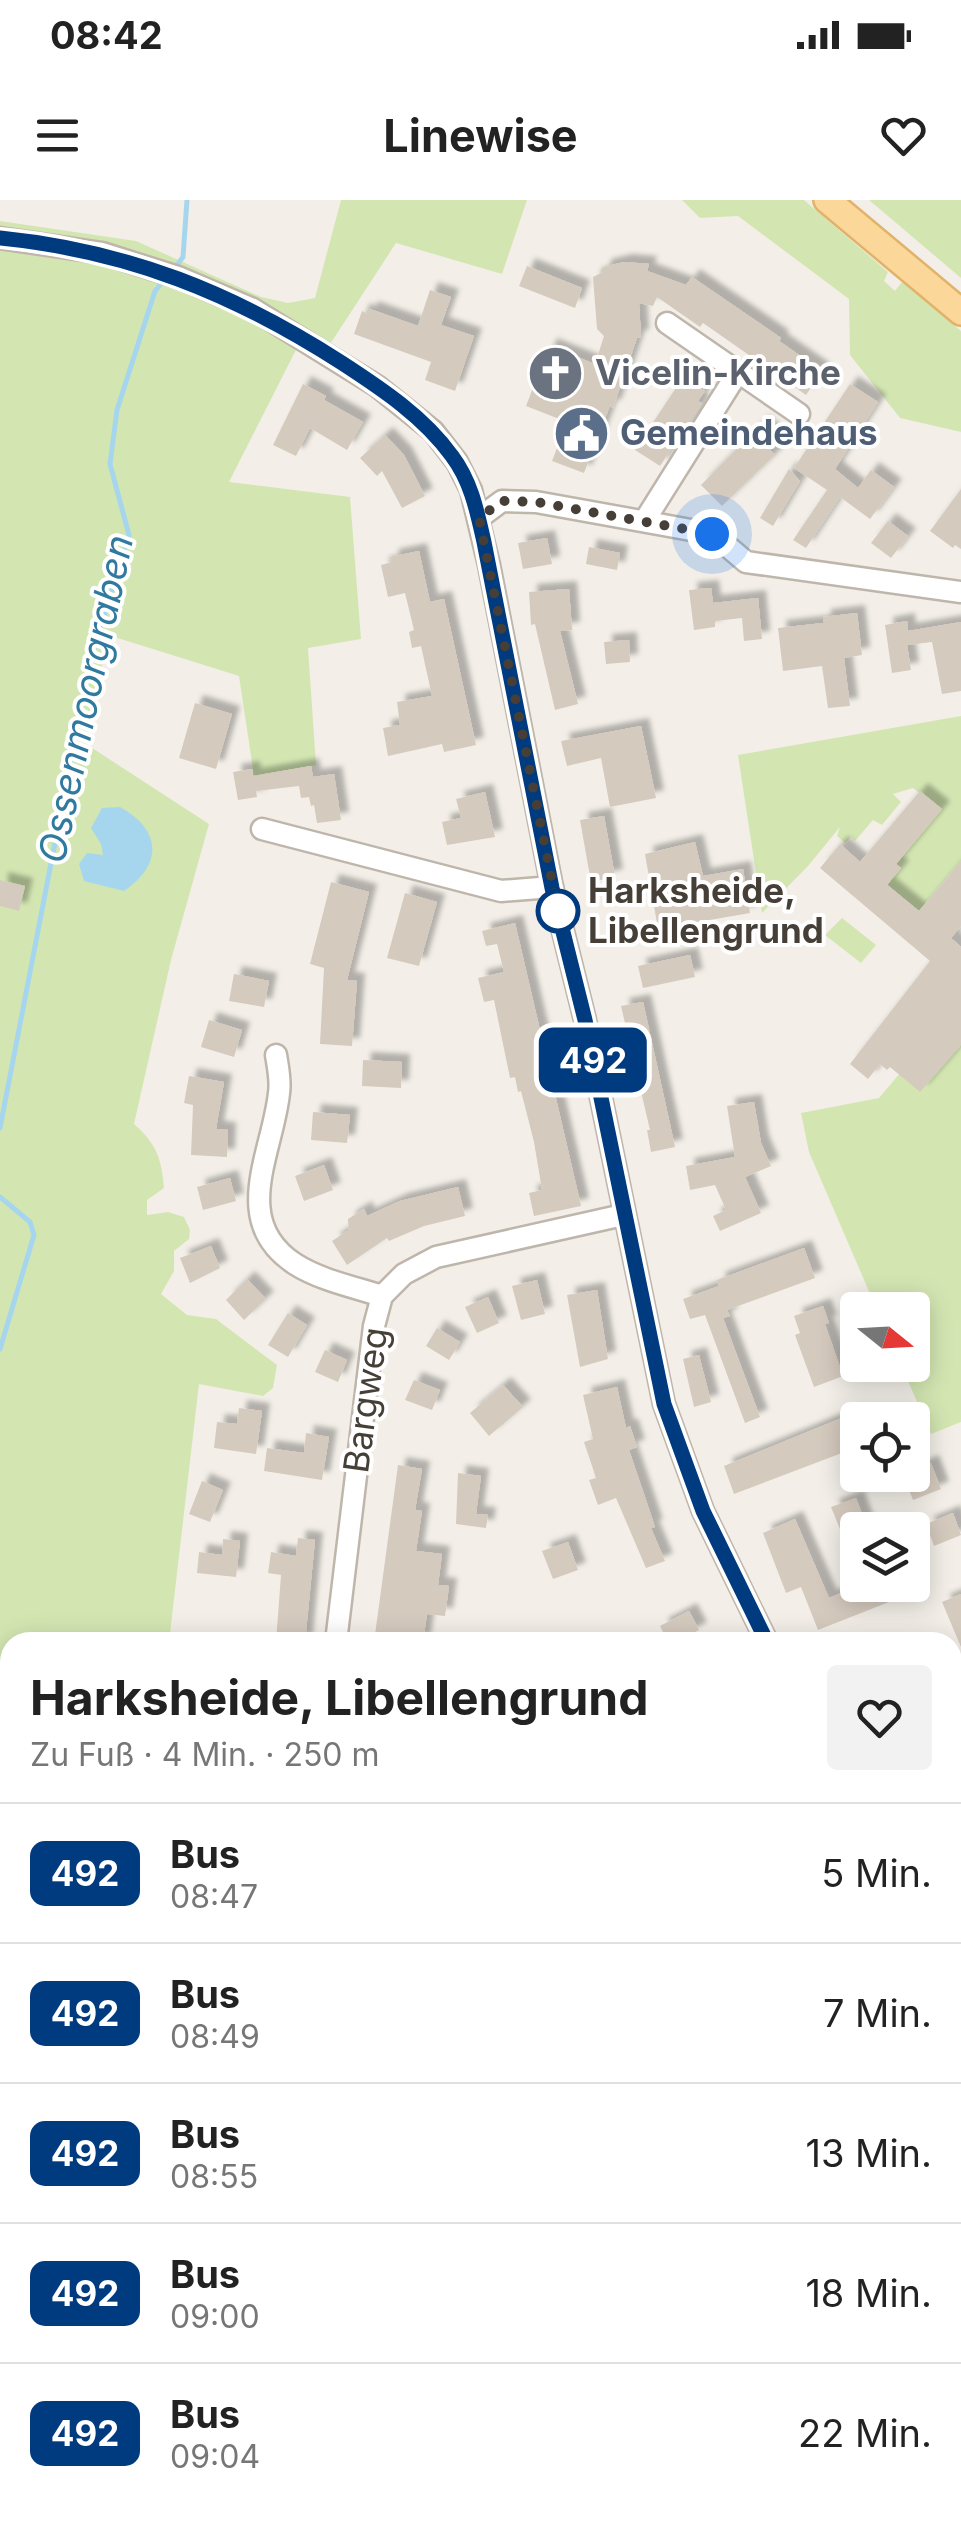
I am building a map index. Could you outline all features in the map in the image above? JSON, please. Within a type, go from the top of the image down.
[{"type":"main road","points":[[827,200],[961,312]]},
{"type":"street","points":[[0,238],[102,253],[178,276],[253,309],[377,386],[433,431],[461,470],[479,518],[552,888],[585,1020],[664,1404],[703,1511],[762,1632]]},
{"type":"street","points":[[667,323],[799,414]]},
{"type":"street","points":[[645,520],[738,372]]},
{"type":"street","points":[[479,518],[502,501],[536,502],[712,534],[746,562],[961,592]]},
{"type":"street","points":[[262,829],[501,891],[552,888]]},
{"type":"street","points":[[276,1055],[280,1091],[257,1195],[260,1218],[276,1247],[295,1264],[382,1296]]},
{"type":"street","name":"Bargweg","points":[[337,1632],[372,1344],[382,1296],[404,1274],[436,1257],[623,1214]]},
{"type":"green space","points":[[341,200],[527,200],[502,274],[396,243],[323,355],[300,342],[229,482],[350,497],[361,639],[308,648],[316,765],[254,776],[239,676],[108,635],[86,744],[209,824],[171,960],[134,1124],[153,1145],[163,1178],[164,1188],[147,1200],[147,1215],[168,1212],[184,1217],[190,1230],[189,1239],[174,1251],[174,1271],[161,1294],[187,1315],[216,1319],[277,1365],[273,1388],[263,1396],[199,1384],[170,1632],[0,1632],[0,221],[136,241],[261,297],[288,303],[315,298]]},
{"type":"green space","points":[[682,200],[804,200],[888,272],[884,281],[895,291],[902,282],[961,331],[961,432],[900,418],[850,355],[849,299],[738,216],[700,218]]},
{"type":"green space","points":[[869,200],[961,200],[961,278]]},
{"type":"green space","points":[[961,716],[961,872],[955,868],[919,911],[887,884],[901,868],[896,864],[941,810],[913,788],[893,794],[901,802],[882,825],[873,820],[855,841],[851,837],[845,843],[837,836],[840,827],[762,913],[738,755]]},
{"type":"green space","points":[[842,918],[876,945],[861,963],[825,935]]},
{"type":"green space","points":[[940,1026],[961,1043],[961,1422],[931,1434],[930,1402],[917,1402],[908,1382],[930,1382],[930,1292],[869,1292],[809,1152],[801,1113],[879,1098]]},
{"type":"water","points":[[120,807],[144,826],[152,848],[146,870],[124,891],[84,881],[79,864],[87,853],[103,855],[91,828],[102,808]]},
{"type":"building","points":[[624,262],[649,264],[647,271],[686,285],[692,277],[822,371],[806,395],[703,323],[700,327],[657,297],[653,306],[639,303],[641,337],[637,338],[613,408],[610,406],[584,473],[552,461],[567,422],[526,406],[549,346],[595,364],[604,336],[597,329],[593,277],[603,272],[603,267]]},
{"type":"building","points":[[527,266],[582,288],[575,308],[519,286]]},
{"type":"building","points":[[430,290],[451,297],[441,325],[474,336],[455,391],[425,380],[431,362],[354,334],[362,311],[368,314],[370,309],[418,326]]},
{"type":"building","points":[[683,377],[705,391],[698,401],[702,403],[660,466],[635,450]]},
{"type":"building","points":[[303,384],[363,422],[347,450],[310,428],[296,456],[273,445]]},
{"type":"building","points":[[850,384],[878,402],[835,469],[858,488],[871,470],[894,487],[870,519],[840,497],[806,548],[793,540],[827,490],[794,468]]},
{"type":"building","points":[[762,423],[780,440],[770,450],[775,455],[722,506],[701,485]]},
{"type":"building","points":[[385,435],[404,455],[425,496],[402,508],[382,471],[377,476],[360,458]]},
{"type":"building","points":[[789,469],[800,481],[773,526],[760,518]]},
{"type":"building","points":[[961,489],[961,549],[955,545],[953,548],[930,531]]},
{"type":"building","points":[[888,521],[908,536],[891,558],[871,543]]},
{"type":"building","points":[[547,538],[552,564],[523,569],[518,543]]},
{"type":"building","points":[[589,547],[620,553],[617,570],[586,564]]},
{"type":"building","points":[[419,551],[430,602],[444,599],[476,745],[444,752],[442,744],[388,756],[383,728],[400,725],[397,702],[432,696],[421,646],[412,648],[409,632],[414,630],[405,593],[388,597],[381,565],[392,562],[390,557]]},
{"type":"building","points":[[711,588],[713,603],[758,598],[762,639],[744,641],[742,618],[715,621],[715,627],[694,630],[689,590]]},
{"type":"building","points":[[569,589],[572,630],[560,631],[578,704],[555,710],[535,624],[531,625],[529,592]]},
{"type":"building","points":[[857,613],[862,655],[844,658],[850,706],[828,708],[822,666],[783,671],[778,628],[823,623],[823,617]]},
{"type":"building","points":[[907,621],[908,631],[961,622],[961,691],[942,694],[932,642],[907,645],[911,670],[892,673],[885,625]]},
{"type":"building","points":[[629,640],[630,662],[606,664],[604,642]]},
{"type":"building","points":[[195,703],[232,714],[216,769],[179,758]]},
{"type":"building","points":[[641,726],[656,798],[610,807],[601,758],[567,766],[561,741]]},
{"type":"building","points":[[311,766],[313,777],[334,774],[341,820],[317,823],[314,805],[311,806],[309,797],[301,798],[299,786],[256,791],[257,797],[238,800],[233,772],[252,769],[253,776]]},
{"type":"building","points":[[920,791],[942,809],[896,864],[901,868],[887,885],[919,911],[961,861],[961,926],[951,938],[961,947],[961,1045],[920,1092],[890,1067],[887,1070],[880,1064],[868,1079],[850,1064],[930,961],[820,868],[840,844],[860,862]]},
{"type":"building","points":[[485,792],[495,837],[447,845],[442,822],[461,818],[456,799]]},
{"type":"building","points":[[604,816],[615,877],[591,882],[580,820]]},
{"type":"building","points":[[695,842],[703,876],[743,869],[750,913],[658,929],[645,854]]},
{"type":"building","points":[[0,880],[25,886],[19,911],[0,906]]},
{"type":"building","points":[[331,882],[369,892],[347,980],[357,981],[352,1046],[320,1044],[324,968],[310,964]]},
{"type":"building","points":[[405,893],[437,902],[419,966],[387,958]]},
{"type":"building","points":[[515,923],[581,1206],[534,1216],[529,1193],[542,1190],[534,1142],[521,1091],[518,1092],[515,1077],[510,1078],[494,1000],[484,1002],[478,978],[504,972],[497,944],[486,946],[482,931]]},
{"type":"building","points":[[690,955],[695,977],[643,988],[638,966]]},
{"type":"building","points":[[234,974],[269,981],[264,1007],[229,1001]]},
{"type":"building","points":[[643,1002],[675,1147],[651,1152],[650,1130],[621,1006]]},
{"type":"building","points":[[209,1020],[242,1030],[234,1057],[201,1047]]},
{"type":"building","points":[[363,1060],[402,1062],[401,1088],[362,1086]]},
{"type":"building","points":[[189,1076],[224,1082],[216,1129],[228,1130],[227,1157],[191,1155],[193,1105],[184,1103]]},
{"type":"building","points":[[754,1102],[761,1143],[771,1166],[745,1177],[761,1213],[720,1231],[713,1216],[726,1210],[715,1185],[690,1190],[686,1166],[735,1157],[727,1106]]},
{"type":"building","points":[[313,1112],[350,1115],[347,1143],[311,1140]]},
{"type":"building","points":[[324,1165],[333,1190],[304,1201],[295,1176]]},
{"type":"building","points":[[230,1178],[236,1201],[203,1210],[197,1187]]},
{"type":"building","points":[[458,1187],[465,1216],[424,1226],[389,1241],[387,1238],[347,1265],[332,1241],[347,1231],[349,1235],[348,1219],[364,1209],[367,1216],[400,1201]]},
{"type":"building","points":[[211,1246],[220,1268],[190,1283],[180,1258]]},
{"type":"building","points":[[804,1248],[815,1278],[727,1310],[730,1316],[723,1318],[760,1417],[745,1423],[705,1315],[690,1319],[683,1299],[719,1286],[717,1280]]},
{"type":"building","points":[[247,1279],[266,1299],[244,1320],[226,1300]]},
{"type":"building","points":[[537,1280],[545,1314],[521,1320],[512,1286]]},
{"type":"building","points":[[597,1290],[608,1359],[580,1367],[567,1295]]},
{"type":"building","points":[[488,1297],[499,1323],[477,1333],[465,1307]]},
{"type":"building","points":[[823,1306],[840,1377],[814,1387],[795,1335],[800,1333],[794,1316]]},
{"type":"building","points":[[288,1313],[307,1325],[288,1357],[268,1345]]},
{"type":"building","points":[[437,1328],[460,1342],[449,1360],[426,1346]]},
{"type":"building","points":[[325,1350],[347,1360],[338,1382],[315,1372]]},
{"type":"building","points":[[699,1355],[711,1402],[694,1407],[683,1359]]},
{"type":"building","points":[[414,1380],[440,1390],[432,1410],[405,1400]]},
{"type":"building","points":[[503,1385],[523,1407],[489,1436],[470,1413]]},
{"type":"building","points":[[617,1387],[626,1428],[630,1426],[637,1447],[629,1450],[655,1527],[651,1528],[665,1561],[646,1568],[616,1498],[598,1505],[589,1480],[596,1478],[584,1442],[593,1439],[583,1395]]},
{"type":"building","points":[[239,1408],[262,1411],[256,1454],[214,1448],[217,1422],[237,1424]]},
{"type":"building","points":[[840,1419],[840,1454],[734,1494],[724,1466]]},
{"type":"building","points":[[306,1433],[329,1437],[322,1480],[264,1471],[267,1448],[304,1453]]},
{"type":"building","points":[[930,1463],[941,1489],[913,1500],[910,1492],[930,1492]]},
{"type":"building","points":[[398,1465],[422,1469],[415,1510],[422,1511],[416,1551],[442,1554],[438,1585],[449,1586],[445,1616],[427,1614],[424,1632],[375,1632]]},
{"type":"building","points":[[458,1473],[481,1476],[476,1514],[488,1515],[486,1528],[456,1524]]},
{"type":"building","points":[[202,1481],[223,1490],[210,1522],[189,1514]]},
{"type":"building","points":[[856,1498],[861,1512],[840,1512],[840,1529],[831,1507]]},
{"type":"building","points":[[953,1513],[961,1535],[934,1546],[930,1522]]},
{"type":"building","points":[[795,1519],[829,1598],[840,1593],[840,1602],[889,1602],[818,1630],[801,1587],[786,1593],[763,1533]]},
{"type":"building","points":[[298,1538],[315,1540],[306,1632],[277,1632],[281,1575],[268,1573],[271,1552],[296,1556]]},
{"type":"building","points":[[223,1539],[240,1541],[236,1577],[197,1573],[199,1552],[222,1555]]},
{"type":"building","points":[[568,1542],[578,1570],[553,1579],[542,1551]]},
{"type":"building","points":[[961,1594],[961,1632],[955,1632],[942,1602]]},
{"type":"building","points":[[689,1611],[699,1630],[663,1632],[660,1626]]},
{"type":"waterway","name":"Ossenmoorgraben","points":[[174,269],[183,257],[187,200]]},
{"type":"waterway","name":"Ossenmoorgraben","points":[[0,1128],[90,661],[129,535],[110,464],[117,410],[155,291],[166,278]]},
{"type":"waterway","name":"Ossenmoorgraben","points":[[0,1197],[30,1222],[34,1235],[0,1349]]},
{"type":"bus line","name":"492","points":[[0,238],[102,253],[178,276],[253,309],[377,386],[433,431],[457,462],[471,490],[484,542],[552,888],[585,1020],[664,1404],[703,1511],[762,1632]]},
{"type":"place","name":"Vicelin-Kirche","points":[[556,373]]},
{"type":"place","name":"Gemeindehaus","points":[[581,433]]},
{"type":"place","name":"Harksheide, Libellengrund","points":[[558,911]]},
{"type":"route","points":[[558,911],[479,518],[502,501],[536,502],[712,534]]}]
